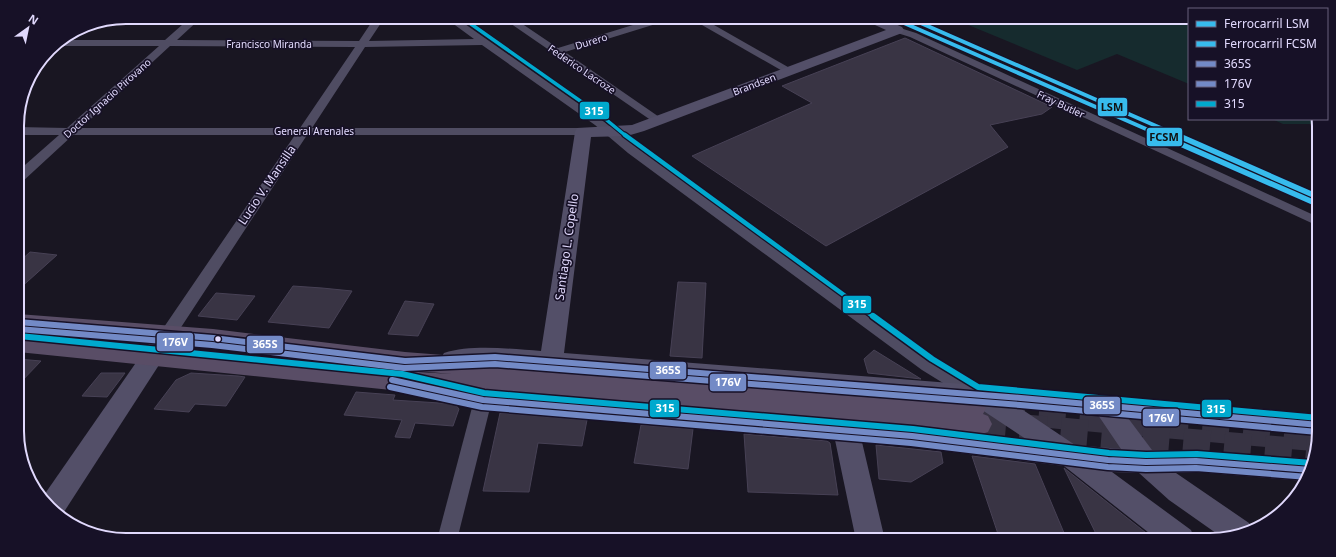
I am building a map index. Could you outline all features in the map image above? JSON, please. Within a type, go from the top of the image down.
[{"type":"main road","points":[[24,322],[168,334],[403,371]]},
{"type":"main road","points":[[24,344],[155,356],[976,409]]},
{"type":"street","name":"Doctor Ignacio Pirovano","points":[[24,173],[188,24]]},
{"type":"street","name":"Lucio V. Mansilla","points":[[168,334],[376,24]]},
{"type":"street","points":[[459,24],[599,123],[610,133],[928,365],[976,409],[1105,405],[1312,424]]},
{"type":"street","name":"Federico Lacroze","points":[[517,24],[659,121]]},
{"type":"street","name":"Durero","points":[[558,51],[646,24]]},
{"type":"street","points":[[706,24],[790,71]]},
{"type":"street","name":"Fray Butler","points":[[884,24],[913,35],[1312,219]]},
{"type":"street","name":"Brandsen","points":[[610,133],[627,131],[659,121],[897,30]]},
{"type":"street","name":"Francisco Miranda","points":[[66,43],[363,44],[483,42]]},
{"type":"street","name":"General Arenales","points":[[24,130],[610,133]]},
{"type":"street","name":"Santiago L. Copello","points":[[551,361],[583,132]]},
{"type":"street","points":[[54,503],[155,356],[168,334]]},
{"type":"street","points":[[403,371],[495,358],[551,361],[976,409],[1013,416],[1071,456],[1173,533]]},
{"type":"street","points":[[403,371],[483,400],[912,436],[1071,456],[1146,462],[1196,460],[1305,469]]},
{"type":"street","points":[[449,533],[483,400]]},
{"type":"street","points":[[1105,405],[1146,462],[1172,487],[1236,530]]},
{"type":"street","points":[[846,431],[869,533]]},
{"type":"green space","points":[[966,24],[1188,24],[1188,84],[1117,54],[1077,70]]},
{"type":"green space","points":[[1274,120],[1312,120],[1312,124],[1283,124]]},
{"type":"building","points":[[905,38],[1052,107],[1042,114],[990,125],[1008,147],[826,246],[692,156],[812,103],[782,86]]},
{"type":"building","points":[[30,252],[57,255],[24,285],[24,258]]},
{"type":"building","points":[[678,282],[706,283],[702,358],[670,356]]},
{"type":"building","points":[[293,286],[352,291],[329,328],[268,322]]},
{"type":"building","points":[[216,293],[255,296],[237,320],[198,316]]},
{"type":"building","points":[[405,301],[434,304],[418,336],[388,334]]},
{"type":"building","points":[[874,350],[921,379],[868,373],[864,359]]},
{"type":"building","points":[[24,360],[41,361],[24,379]]},
{"type":"building","points":[[101,373],[125,373],[107,397],[82,396]]},
{"type":"building","points":[[191,373],[245,377],[226,406],[195,404],[189,412],[154,409],[176,380]]},
{"type":"building","points":[[356,392],[395,395],[393,400],[455,404],[459,409],[453,426],[415,423],[410,438],[395,437],[402,420],[344,415]]},
{"type":"building","points":[[500,413],[587,420],[582,446],[538,443],[529,492],[483,491]]},
{"type":"building","points":[[641,425],[693,429],[688,469],[634,463]]},
{"type":"building","points":[[744,434],[827,441],[830,443],[838,495],[748,492]]},
{"type":"building","points":[[876,445],[941,452],[943,463],[911,482],[879,479]]},
{"type":"building","points":[[972,456],[1035,464],[1064,533],[998,533]]},
{"type":"building","points":[[1064,468],[1146,533],[1096,533]]},
{"type":"tunnel","points":[[998,410],[1312,437]]},
{"type":"tunnel","points":[[979,424],[1310,453]]},
{"type":"rail line","name":"FCSM","points":[[906,24],[1312,202]]},
{"type":"rail line","name":"LSM","points":[[923,24],[1312,194]]},
{"type":"transit line","name":"315","points":[[471,24],[603,117],[636,144],[932,359],[978,387],[1312,417]]},
{"type":"transit line","name":"365S","points":[[24,322],[213,338],[405,361],[495,357],[1021,398],[1312,424]]},
{"type":"transit line","name":"176V","points":[[24,329],[212,345],[404,368],[495,364],[1020,405],[1312,431]]},
{"type":"transit line","name":"315","points":[[24,336],[402,374],[484,393],[913,429],[1109,453],[1146,455],[1197,454],[1307,463]]},
{"type":"transit line","name":"365S","points":[[392,380],[483,400],[912,436],[1108,460],[1146,462],[1196,461],[1305,470]]},
{"type":"transit line","name":"176V","points":[[390,387],[482,407],[911,443],[1108,467],[1146,469],[1196,468],[1302,476]]}]
